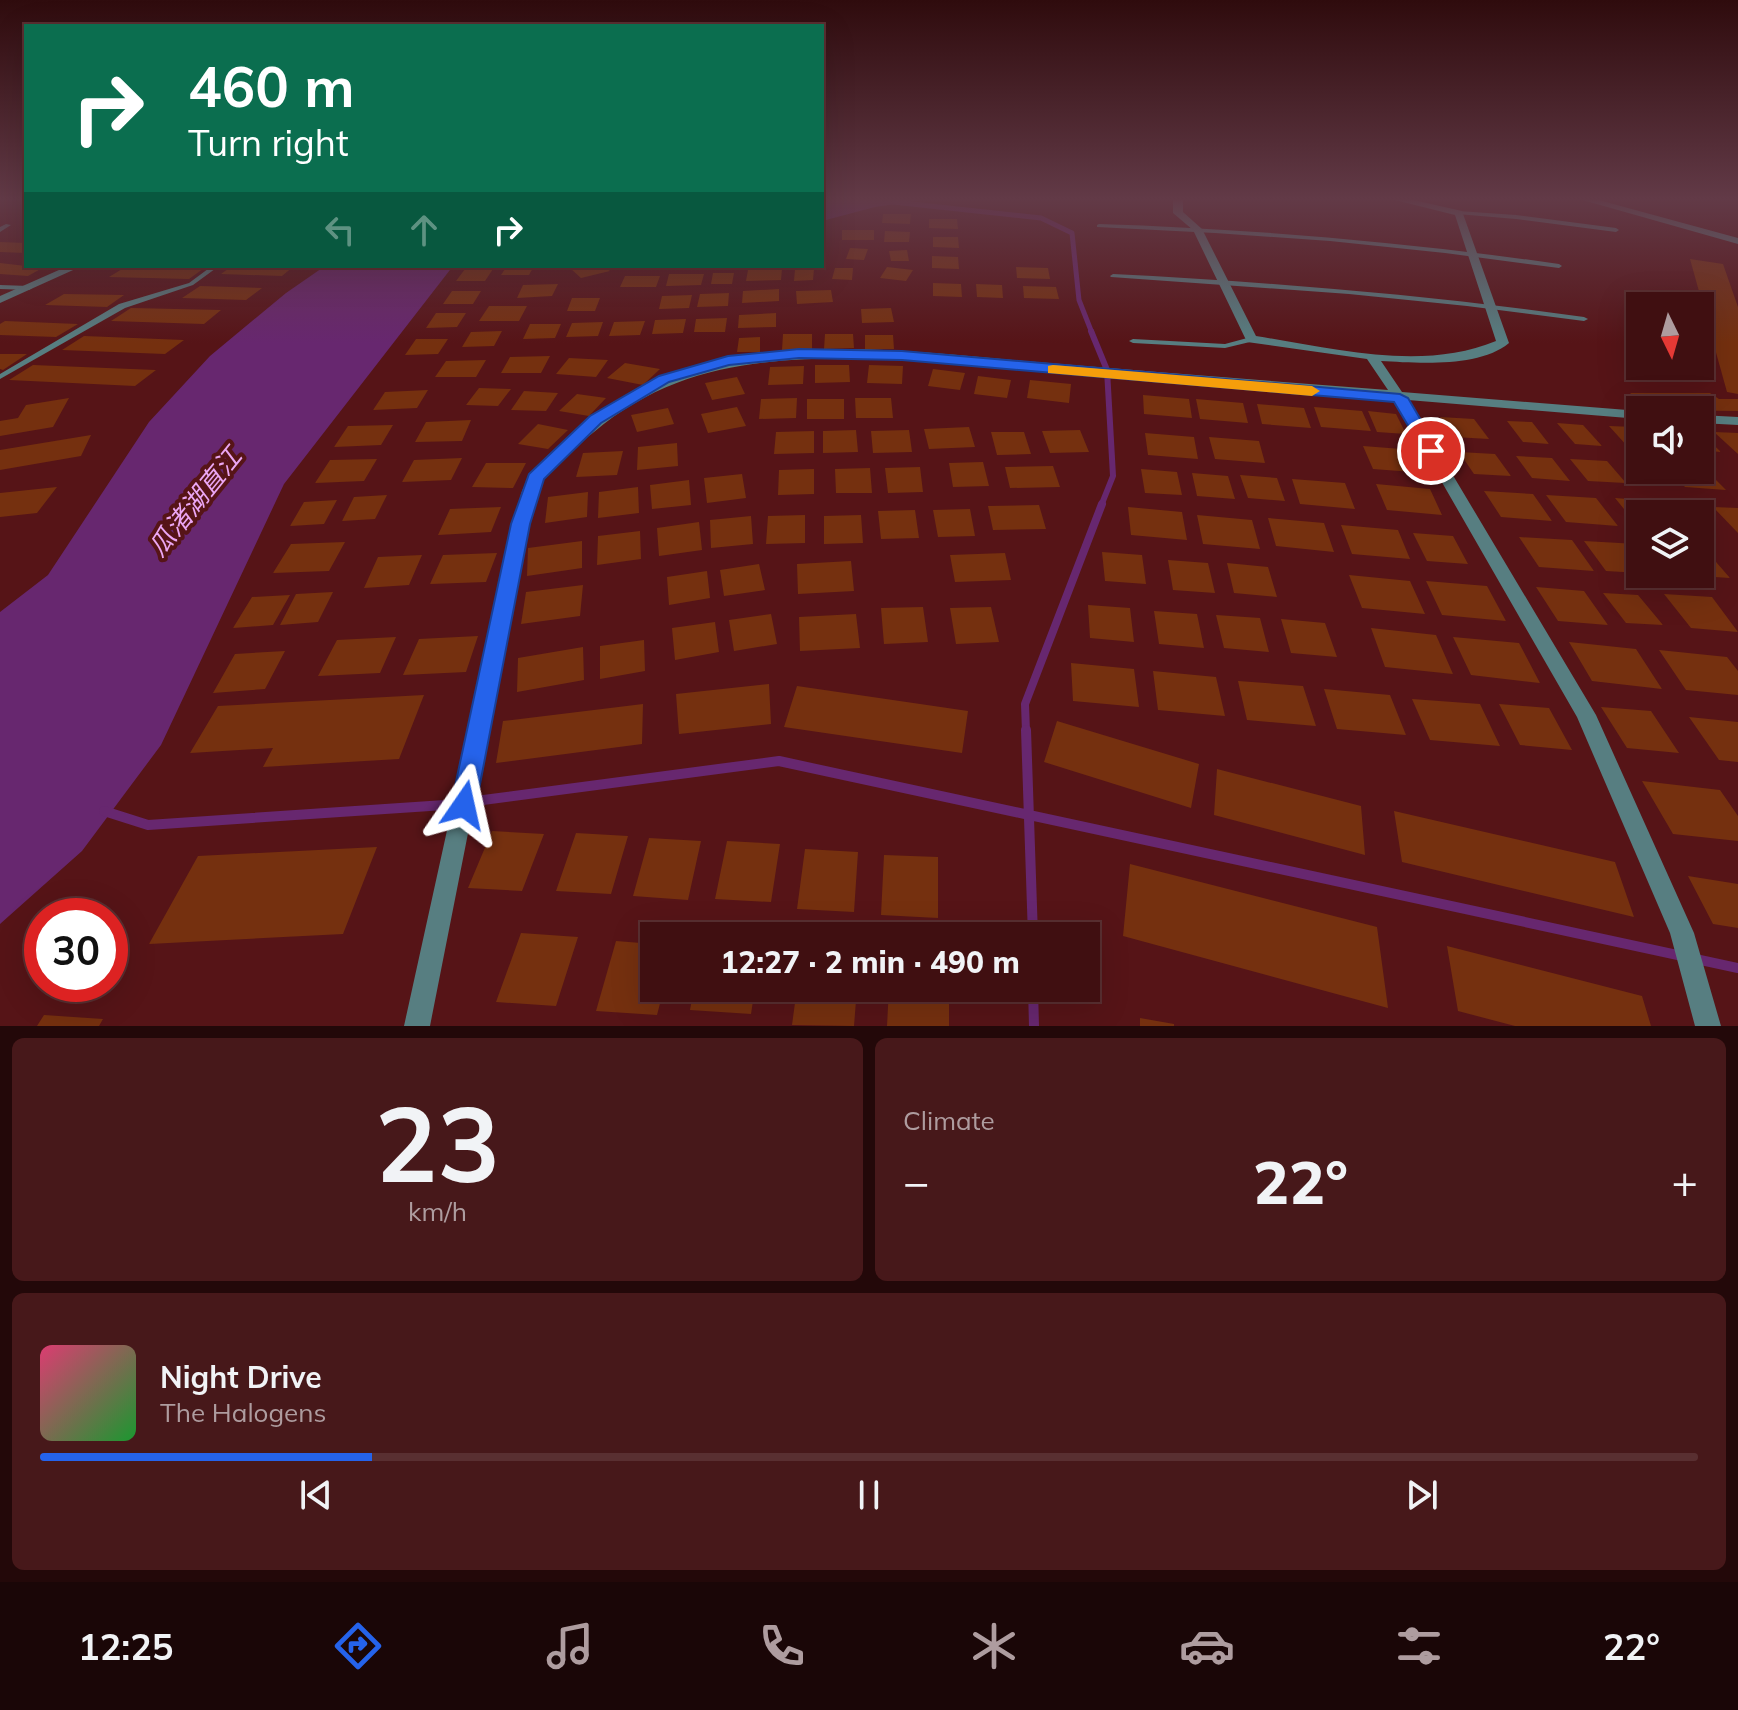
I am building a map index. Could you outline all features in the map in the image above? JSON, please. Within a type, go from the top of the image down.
[{"type":"street","points":[[1205,247],[1251,339],[1371,356],[1423,358],[1486,353],[1503,343],[1471,247]]},
{"type":"street","points":[[0,300],[73,268]]},
{"type":"street","points":[[417,1026],[521,524],[535,478],[595,420],[664,379],[728,361],[799,354],[902,355],[1129,376],[1626,414]]},
{"type":"street","points":[[1371,356],[1400,398],[1586,715],[1682,933],[1707,1019]]},
{"type":"street","points":[[1714,420],[1738,421]]},
{"type":"lane","points":[[1415,247],[1559,266]]},
{"type":"lane","points":[[0,377],[122,306],[191,284],[213,268]]},
{"type":"lane","points":[[1113,276],[1490,305],[1584,319]]},
{"type":"lane","points":[[0,287],[29,288]]},
{"type":"lane","points":[[1133,341],[1225,346],[1251,339]]},
{"type":"water","name":"瓜渚湖直江","points":[[322,268],[451,268],[284,484],[161,745],[82,851],[29,898],[24,898],[24,903],[0,924],[0,612],[48,575],[149,422],[210,356],[286,293]]},
{"type":"building","points":[[0,247],[24,247],[24,253],[0,252]]},
{"type":"building","points":[[850,248],[868,249],[864,260],[846,259]]},
{"type":"building","points":[[907,250],[909,261],[891,261],[889,251]]},
{"type":"building","points":[[932,256],[958,257],[959,269],[932,268]]},
{"type":"building","points":[[1690,259],[1723,264],[1738,307],[1738,394],[1727,392],[1714,345],[1714,292],[1699,292]]},
{"type":"building","points":[[0,263],[42,268],[28,276],[0,274]]},
{"type":"building","points":[[887,267],[913,270],[906,281],[880,278]]},
{"type":"building","points":[[1016,267],[1048,268],[1050,279],[1017,278]]},
{"type":"building","points":[[124,268],[204,268],[189,279],[109,277]]},
{"type":"building","points":[[229,268],[292,268],[282,276],[221,274]]},
{"type":"building","points":[[506,268],[533,268],[529,275],[501,275]]},
{"type":"building","points":[[606,268],[610,271],[581,278],[571,269]]},
{"type":"building","points":[[835,268],[853,268],[852,280],[832,279]]},
{"type":"building","points":[[465,269],[493,269],[485,281],[456,281]]},
{"type":"building","points":[[782,269],[781,280],[746,281],[748,270]]},
{"type":"building","points":[[795,269],[814,269],[813,280],[794,281]]},
{"type":"building","points":[[713,273],[734,273],[732,284],[711,284]]},
{"type":"building","points":[[669,274],[704,274],[701,285],[666,286]]},
{"type":"building","points":[[625,276],[660,276],[656,287],[620,287]]},
{"type":"building","points":[[933,283],[961,284],[962,297],[933,296]]},
{"type":"building","points":[[558,284],[552,296],[517,298],[523,285]]},
{"type":"building","points":[[976,284],[1002,285],[1003,298],[977,297]]},
{"type":"building","points":[[200,286],[262,288],[246,300],[182,298]]},
{"type":"building","points":[[1023,286],[1056,287],[1059,299],[1024,298]]},
{"type":"building","points":[[779,289],[779,301],[742,303],[743,291]]},
{"type":"building","points":[[831,290],[833,302],[797,304],[796,291]]},
{"type":"building","points":[[452,291],[481,291],[473,304],[443,304]]},
{"type":"building","points":[[729,293],[728,306],[697,307],[700,294]]},
{"type":"building","points":[[64,294],[124,295],[107,307],[45,305]]},
{"type":"building","points":[[692,295],[689,308],[659,309],[662,296]]},
{"type":"building","points":[[572,298],[600,298],[595,311],[567,311]]},
{"type":"building","points":[[489,306],[527,306],[519,321],[479,321]]},
{"type":"building","points":[[131,308],[221,310],[204,324],[111,321]]},
{"type":"building","points":[[891,308],[894,322],[862,323],[861,309]]},
{"type":"building","points":[[436,313],[466,313],[457,327],[426,328]]},
{"type":"building","points":[[776,313],[776,327],[738,328],[739,315]]},
{"type":"building","points":[[727,318],[725,332],[694,332],[696,319]]},
{"type":"building","points":[[686,319],[683,333],[652,334],[655,320]]},
{"type":"building","points":[[5,321],[78,324],[56,337],[0,335],[0,324]]},
{"type":"building","points":[[645,321],[640,335],[609,336],[614,322]]},
{"type":"building","points":[[603,322],[598,336],[566,337],[572,323]]},
{"type":"building","points":[[530,324],[561,324],[555,338],[523,339]]},
{"type":"building","points":[[502,331],[494,346],[462,347],[471,332]]},
{"type":"building","points":[[783,334],[812,334],[812,349],[782,350]]},
{"type":"building","points":[[825,334],[853,334],[854,348],[824,349]]},
{"type":"building","points":[[865,335],[893,335],[894,349],[865,349]]},
{"type":"building","points":[[84,336],[184,340],[165,354],[62,350]]},
{"type":"building","points":[[760,337],[760,352],[737,352],[739,338]]},
{"type":"building","points":[[416,339],[448,339],[438,354],[405,355]]},
{"type":"building","points":[[0,354],[27,354],[3,370],[0,369]]},
{"type":"building","points":[[550,356],[541,373],[501,373],[510,357]]},
{"type":"building","points":[[569,358],[608,360],[596,377],[556,374]]},
{"type":"building","points":[[486,360],[476,377],[435,377],[446,361]]},
{"type":"building","points":[[625,363],[660,369],[643,385],[607,378]]},
{"type":"building","points":[[33,365],[156,370],[135,386],[9,380]]},
{"type":"building","points":[[815,365],[849,365],[850,382],[815,383]]},
{"type":"building","points":[[869,365],[903,366],[902,384],[867,383]]},
{"type":"building","points":[[804,366],[803,384],[768,385],[770,367]]},
{"type":"building","points":[[933,369],[965,373],[960,390],[928,386]]},
{"type":"building","points":[[978,376],[1011,380],[1007,398],[974,394]]},
{"type":"building","points":[[737,377],[745,394],[712,400],[705,383]]},
{"type":"building","points":[[1030,380],[1071,384],[1069,403],[1027,398]]},
{"type":"building","points":[[479,388],[511,389],[498,406],[466,405]]},
{"type":"building","points":[[428,390],[417,408],[373,410],[385,392]]},
{"type":"building","points":[[524,391],[558,393],[546,411],[511,410]]},
{"type":"building","points":[[1630,393],[1710,393],[1719,399],[1738,399],[1738,411],[1714,411],[1714,396],[1634,396]]},
{"type":"building","points":[[577,394],[606,398],[589,416],[559,411]]},
{"type":"building","points":[[1143,395],[1189,399],[1192,418],[1144,414]]},
{"type":"building","points":[[69,398],[53,427],[0,436],[0,421],[18,418],[26,405]]},
{"type":"building","points":[[797,398],[796,418],[759,419],[761,399]]},
{"type":"building","points":[[855,398],[891,398],[893,418],[856,418]]},
{"type":"building","points":[[807,399],[844,399],[844,419],[807,419]]},
{"type":"building","points":[[1196,399],[1243,403],[1248,423],[1200,419]]},
{"type":"building","points":[[1257,404],[1304,408],[1311,428],[1262,424]]},
{"type":"building","points":[[737,407],[746,426],[708,433],[701,414]]},
{"type":"building","points":[[1314,407],[1362,411],[1371,431],[1321,427]]},
{"type":"building","points":[[668,408],[674,424],[637,432],[631,415]]},
{"type":"building","points":[[1368,411],[1396,414],[1406,434],[1377,432]]},
{"type":"building","points":[[1440,417],[1474,419],[1489,439],[1454,437]]},
{"type":"building","points":[[471,420],[462,441],[415,442],[426,422]]},
{"type":"building","points":[[1507,421],[1532,422],[1549,444],[1523,442]]},
{"type":"building","points":[[1557,423],[1583,425],[1602,446],[1575,444]]},
{"type":"building","points":[[538,424],[568,430],[548,449],[518,444]]},
{"type":"building","points":[[393,425],[381,445],[334,447],[348,426]]},
{"type":"building","points":[[1609,426],[1626,427],[1626,445]]},
{"type":"building","points":[[969,427],[975,447],[929,449],[924,429]]},
{"type":"building","points":[[856,430],[858,452],[823,453],[823,431]]},
{"type":"building","points":[[909,430],[912,452],[873,453],[871,431]]},
{"type":"building","points":[[1080,430],[1089,452],[1050,453],[1042,431]]},
{"type":"building","points":[[814,431],[814,453],[774,454],[776,432]]},
{"type":"building","points":[[991,432],[1024,432],[1031,454],[997,455]]},
{"type":"building","points":[[1714,432],[1738,433],[1738,454]]},
{"type":"building","points":[[1145,433],[1194,437],[1198,459],[1148,455]]},
{"type":"building","points":[[91,435],[81,456],[0,470],[0,450]]},
{"type":"building","points":[[1209,437],[1259,441],[1265,463],[1215,459]]},
{"type":"building","points":[[677,443],[678,466],[637,470],[638,447]]},
{"type":"building","points":[[1363,446],[1414,450],[1426,473],[1373,469]]},
{"type":"building","points":[[623,451],[617,475],[576,477],[583,453]]},
{"type":"building","points":[[1459,452],[1495,454],[1511,476],[1474,474]]},
{"type":"building","points":[[1516,456],[1552,458],[1570,481],[1532,478]]},
{"type":"building","points":[[462,458],[451,480],[402,482],[414,460]]},
{"type":"building","points":[[377,459],[364,481],[315,483],[330,460]]},
{"type":"building","points":[[1570,459],[1607,461],[1626,483],[1588,481]]},
{"type":"building","points":[[983,462],[989,486],[953,487],[949,463]]},
{"type":"building","points":[[486,463],[526,463],[513,488],[472,487]]},
{"type":"building","points":[[1053,466],[1060,487],[1010,488],[1005,467]]},
{"type":"building","points":[[920,467],[923,492],[888,493],[885,468]]},
{"type":"building","points":[[870,468],[872,493],[836,493],[835,469]]},
{"type":"building","points":[[814,469],[814,494],[778,495],[779,470]]},
{"type":"building","points":[[1141,469],[1177,472],[1182,495],[1145,493]]},
{"type":"building","points":[[1192,473],[1228,476],[1235,499],[1197,496]]},
{"type":"building","points":[[742,474],[746,498],[707,503],[704,478]]},
{"type":"building","points":[[1240,475],[1277,478],[1285,501],[1248,498]]},
{"type":"building","points":[[1714,478],[1726,490],[1685,487],[1682,484],[1714,484]]},
{"type":"building","points":[[1292,479],[1345,483],[1355,509],[1300,504]]},
{"type":"building","points":[[689,480],[691,505],[652,509],[650,485]]},
{"type":"building","points":[[1376,484],[1430,489],[1442,515],[1387,510]]},
{"type":"building","points":[[57,487],[37,513],[0,517],[0,493]]},
{"type":"building","points":[[638,487],[639,513],[598,518],[599,492]]},
{"type":"building","points":[[1484,491],[1533,494],[1552,521],[1501,517]]},
{"type":"building","points":[[588,492],[587,517],[545,523],[548,497]]},
{"type":"building","points":[[387,495],[375,519],[342,521],[354,497]]},
{"type":"building","points":[[1546,495],[1596,498],[1618,526],[1566,522]]},
{"type":"building","points":[[1615,498],[1640,500],[1626,500],[1626,512]]},
{"type":"building","points":[[337,500],[324,524],[290,526],[304,502]]},
{"type":"building","points":[[1039,505],[1046,529],[993,530],[988,506]]},
{"type":"building","points":[[501,507],[491,532],[438,535],[450,509]]},
{"type":"building","points":[[1128,507],[1182,512],[1187,540],[1131,535]]},
{"type":"building","points":[[1714,507],[1738,508],[1738,533],[1714,508]]},
{"type":"building","points":[[970,509],[975,536],[938,537],[933,510]]},
{"type":"building","points":[[915,510],[919,538],[881,539],[878,511]]},
{"type":"building","points":[[805,515],[805,543],[766,544],[768,516]]},
{"type":"building","points":[[861,515],[863,543],[824,544],[824,516]]},
{"type":"building","points":[[1197,515],[1252,520],[1260,549],[1203,544]]},
{"type":"building","points":[[751,516],[753,544],[711,548],[710,520]]},
{"type":"building","points":[[1268,518],[1324,523],[1334,552],[1276,546]]},
{"type":"building","points":[[699,522],[702,550],[659,556],[657,528]]},
{"type":"building","points":[[1341,525],[1398,530],[1410,559],[1352,554]]},
{"type":"building","points":[[640,531],[641,559],[597,565],[598,536]]},
{"type":"building","points":[[1413,533],[1453,536],[1468,564],[1427,561]]},
{"type":"building","points":[[1519,537],[1572,540],[1594,571],[1539,567]]},
{"type":"building","points":[[582,541],[582,568],[527,576],[528,548]]},
{"type":"building","points":[[1584,541],[1626,543],[1626,572],[1606,571]]},
{"type":"building","points":[[345,542],[329,571],[273,573],[291,544]]},
{"type":"building","points":[[1102,552],[1142,555],[1146,584],[1105,581]]},
{"type":"building","points":[[497,553],[486,582],[430,584],[443,555]]},
{"type":"building","points":[[1005,553],[1011,580],[955,582],[950,555]]},
{"type":"building","points":[[422,555],[409,585],[364,588],[378,557]]},
{"type":"building","points":[[1168,560],[1208,563],[1215,593],[1173,590]]},
{"type":"building","points":[[1714,560],[1730,578],[1714,577]]},
{"type":"building","points":[[851,561],[854,591],[798,594],[797,564]]},
{"type":"building","points":[[1227,563],[1268,567],[1277,597],[1234,593]]},
{"type":"building","points":[[759,564],[765,590],[724,596],[720,570]]},
{"type":"building","points":[[707,571],[710,598],[669,605],[667,577]]},
{"type":"building","points":[[1349,575],[1410,581],[1425,614],[1362,608]]},
{"type":"building","points":[[1426,581],[1487,586],[1506,621],[1442,615]]},
{"type":"building","points":[[583,585],[580,616],[521,624],[526,592]]},
{"type":"building","points":[[1536,587],[1584,591],[1608,625],[1558,621]]},
{"type":"building","points":[[333,592],[318,622],[280,625],[296,594]]},
{"type":"building","points":[[1603,593],[1638,595],[1663,625],[1626,623]]},
{"type":"building","points":[[1664,594],[1712,597],[1738,632],[1691,628]]},
{"type":"building","points":[[290,595],[273,625],[233,628],[252,597]]},
{"type":"building","points":[[1088,605],[1130,608],[1134,642],[1090,638]]},
{"type":"building","points":[[923,607],[928,642],[884,644],[881,608]]},
{"type":"building","points":[[991,607],[999,642],[956,644],[950,608]]},
{"type":"building","points":[[1154,611],[1197,614],[1204,648],[1159,644]]},
{"type":"building","points":[[771,614],[777,644],[734,651],[729,620]]},
{"type":"building","points":[[856,614],[860,648],[800,651],[799,617]]},
{"type":"building","points":[[1216,615],[1260,618],[1269,652],[1224,648]]},
{"type":"building","points":[[1281,619],[1325,623],[1337,657],[1291,653]]},
{"type":"building","points":[[715,622],[719,652],[675,660],[672,628]]},
{"type":"building","points":[[1371,628],[1436,635],[1453,674],[1385,667]]},
{"type":"building","points":[[478,636],[466,672],[403,675],[419,639]]},
{"type":"building","points":[[396,637],[380,673],[318,676],[337,640]]},
{"type":"building","points":[[1453,637],[1519,643],[1540,683],[1471,675]]},
{"type":"building","points":[[644,640],[645,671],[600,679],[600,646]]},
{"type":"building","points":[[1569,642],[1636,649],[1662,689],[1592,681]]},
{"type":"building","points":[[583,647],[584,680],[517,692],[518,658]]},
{"type":"building","points":[[1659,650],[1727,657],[1738,671],[1738,695],[1686,690]]},
{"type":"building","points":[[285,651],[265,689],[213,693],[235,654]]},
{"type":"building","points":[[1071,663],[1134,669],[1139,707],[1073,701]]},
{"type":"building","points":[[1153,671],[1216,677],[1225,716],[1158,710]]},
{"type":"building","points":[[1238,681],[1303,686],[1316,726],[1247,720]]},
{"type":"building","points":[[769,684],[771,724],[679,734],[676,694]]},
{"type":"building","points":[[797,686],[968,711],[962,753],[784,727]]},
{"type":"building","points":[[1324,689],[1390,695],[1406,735],[1337,729]]},
{"type":"building","points":[[424,695],[399,759],[263,767],[273,748],[190,753],[218,706]]},
{"type":"building","points":[[1412,699],[1480,704],[1500,746],[1430,740]]},
{"type":"building","points":[[643,704],[642,744],[496,763],[503,721]]},
{"type":"building","points":[[1499,704],[1549,708],[1572,750],[1520,745]]},
{"type":"building","points":[[1601,707],[1651,711],[1679,753],[1627,748]]},
{"type":"building","points":[[1689,717],[1738,722],[1738,762],[1719,760]]},
{"type":"building","points":[[1057,721],[1199,764],[1191,808],[1044,762]]},
{"type":"building","points":[[1217,769],[1361,806],[1365,855],[1214,815]]},
{"type":"building","points":[[1642,781],[1720,790],[1738,816],[1738,841],[1673,834]]},
{"type":"building","points":[[1394,811],[1615,862],[1634,917],[1402,862]]},
{"type":"building","points":[[492,831],[544,834],[522,891],[468,888]]},
{"type":"building","points":[[576,833],[628,836],[611,894],[556,891]]},
{"type":"building","points":[[649,838],[701,841],[688,900],[633,896]]},
{"type":"building","points":[[727,841],[780,844],[771,902],[715,899]]},
{"type":"building","points":[[377,847],[343,934],[149,944],[198,856]]},
{"type":"building","points":[[805,849],[858,852],[854,912],[797,909]]},
{"type":"building","points":[[884,855],[938,857],[938,918],[881,915]]},
{"type":"building","points":[[1130,864],[1377,927],[1388,1008],[1123,936]]},
{"type":"building","points":[[1688,876],[1738,884],[1738,928],[1713,924]]},
{"type":"building","points":[[521,933],[578,937],[556,1006],[496,1002]]},
{"type":"building","points":[[616,941],[640,943],[640,1002],[660,1002],[657,1015],[596,1011]]},
{"type":"building","points":[[1447,946],[1642,996],[1651,1026],[1515,1026],[1458,1011]]},
{"type":"building","points":[[691,1002],[753,1002],[751,1014],[690,1010]]},
{"type":"building","points":[[795,1002],[856,1002],[854,1026],[792,1025]]},
{"type":"building","points":[[888,1002],[949,1002],[949,1026],[887,1026]]},
{"type":"building","points":[[44,1015],[103,1019],[99,1026],[37,1026]]},
{"type":"building","points":[[1140,1018],[1174,1024],[1174,1026],[1140,1026]]},
{"type":"waterway","points":[[1073,247],[1079,300],[1092,333]]},
{"type":"waterway","points":[[1091,331],[1107,370],[1113,476],[1101,506]]},
{"type":"waterway","points":[[1026,732],[1025,704],[1102,504]]},
{"type":"waterway","points":[[1026,730],[1029,815]]},
{"type":"waterway","points":[[104,811],[148,825],[445,805],[779,761],[1029,815]]},
{"type":"waterway","points":[[1029,815],[1738,968]]},
{"type":"waterway","points":[[1029,815],[1033,922]]},
{"type":"waterway","points":[[1033,1002],[1034,1026]]},
{"type":"slow traffic","points":[[1053,369],[1312,391]]},
{"type":"route","points":[[464,805],[521,524],[535,478],[595,420],[664,379],[728,361],[799,354],[902,355],[1400,398],[1431,451]]}]
